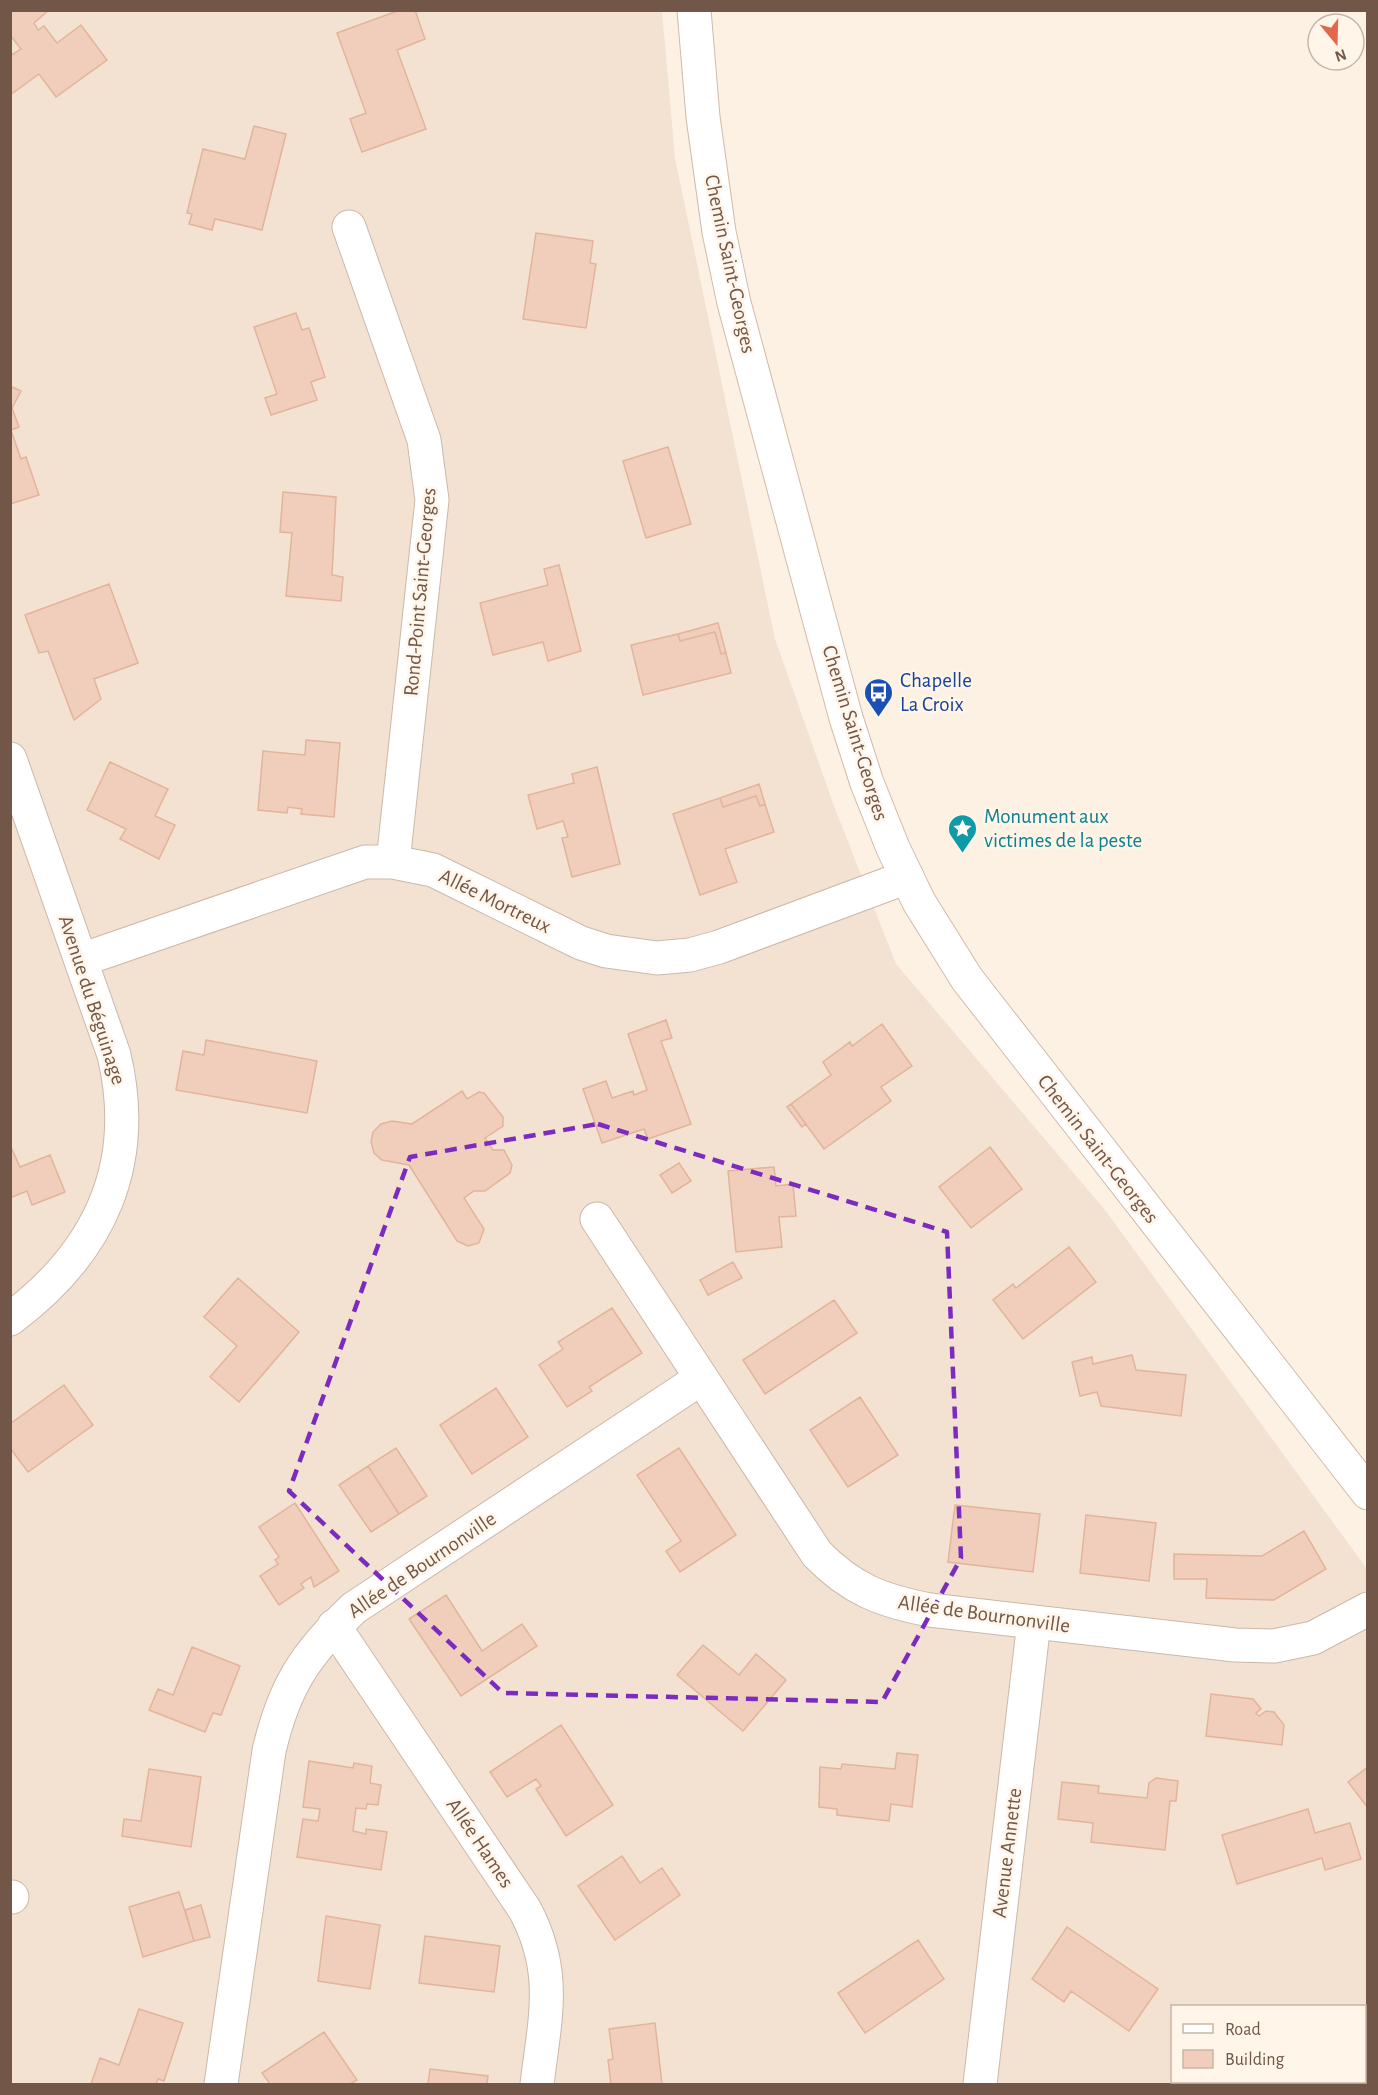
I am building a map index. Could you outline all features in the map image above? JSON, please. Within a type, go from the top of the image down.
[{"type":"street","name":"Chemin Saint-Georges","points":[[694,10],[709,169],[734,303],[846,718],[867,783],[907,877],[937,933],[998,1021],[1368,1493]]},
{"type":"street","name":"Rond-Point Saint-Georges","points":[[349,227],[424,440],[432,491],[393,862]]},
{"type":"street","name":"Avenue du Béguinage","points":[[10,759],[114,1055],[122,1089],[124,1125],[109,1199],[93,1232],[77,1256],[54,1282],[10,1318]]},
{"type":"street","name":"Allée Mortreux","points":[[81,960],[365,862],[416,865],[458,880],[581,943],[634,957],[657,958],[690,955],[719,947],[907,877]]},
{"type":"street","name":"Allée de Bournonville","points":[[597,1219],[817,1554],[838,1576],[883,1599],[907,1606],[1034,1622],[1235,1645],[1274,1646],[1313,1638],[1368,1609]]},
{"type":"street","name":"Allée de Bournonville","points":[[221,2085],[269,1751],[276,1722],[301,1667],[313,1648],[354,1608],[700,1379]]},
{"type":"street","name":"Avenue Annette","points":[[980,2085],[1034,1622]]},
{"type":"street","name":"Allée Hames","points":[[334,1626],[525,1910],[535,1929],[547,1971],[548,1992],[537,2085]]},
{"type":"highlighted area","points":[[598,1124],[947,1232],[961,1558],[882,1702],[503,1693],[289,1491],[410,1157]]},
{"type":"shaded area","points":[[11,11],[662,11],[675,158],[775,639],[834,806],[896,964],[1105,1210],[1367,1569],[1367,2084],[11,2084]]},
{"type":"building","points":[[10,10],[49,10],[34,23],[38,30],[44,26],[57,43],[81,25],[107,60],[56,97],[39,74],[10,95],[10,56],[21,49],[10,35]]},
{"type":"building","points":[[400,10],[415,10],[425,39],[397,50],[426,129],[362,152],[350,119],[366,113],[337,33]]},
{"type":"building","points":[[254,126],[286,134],[262,230],[215,219],[212,230],[189,224],[192,214],[187,213],[203,149],[245,159]]},
{"type":"building","points":[[536,233],[593,241],[590,263],[596,264],[586,328],[523,319]]},
{"type":"building","points":[[296,313],[302,330],[309,328],[325,377],[311,382],[317,400],[271,415],[265,398],[277,394],[254,327]]},
{"type":"building","points":[[10,386],[21,391],[12,408],[19,427],[11,430],[21,459],[26,457],[39,495],[10,504]]},
{"type":"building","points":[[668,447],[691,524],[646,538],[623,461]]},
{"type":"building","points":[[283,492],[336,497],[332,575],[343,577],[341,601],[286,596],[292,533],[280,532]]},
{"type":"building","points":[[559,565],[581,651],[548,661],[543,642],[493,655],[480,603],[548,585],[544,569]]},
{"type":"building","points":[[109,584],[138,663],[94,679],[101,699],[74,720],[48,651],[39,653],[25,615]]},
{"type":"building","points":[[718,623],[726,653],[721,654],[715,632],[680,641],[678,634]]},
{"type":"building","points":[[715,632],[721,654],[726,653],[731,673],[643,695],[631,645],[678,634],[680,641]]},
{"type":"building","points":[[306,740],[340,743],[334,817],[301,814],[302,809],[288,807],[287,813],[258,810],[263,751],[305,755]]},
{"type":"building","points":[[110,762],[168,789],[155,816],[175,825],[159,859],[120,839],[126,829],[87,810]]},
{"type":"building","points":[[597,767],[620,864],[572,877],[562,838],[568,837],[563,821],[537,829],[528,795],[574,783],[572,774]]},
{"type":"building","points":[[759,784],[765,804],[760,806],[756,796],[723,807],[720,798]]},
{"type":"building","points":[[756,796],[760,806],[765,804],[774,832],[725,849],[737,882],[700,895],[673,814],[720,798],[723,807]]},
{"type":"building","points":[[666,1020],[672,1038],[661,1041],[691,1124],[648,1139],[644,1129],[602,1143],[583,1089],[606,1081],[612,1098],[633,1091],[634,1095],[647,1090],[628,1034]]},
{"type":"building","points":[[882,1024],[912,1066],[881,1087],[891,1101],[824,1149],[791,1104],[831,1075],[823,1062],[850,1042],[852,1046]]},
{"type":"building","points":[[206,1040],[317,1061],[307,1113],[176,1090],[183,1051],[204,1055]]},
{"type":"building","points":[[462,1091],[467,1099],[479,1092],[484,1093],[503,1117],[503,1126],[485,1138],[493,1150],[504,1150],[512,1165],[510,1173],[485,1191],[474,1191],[464,1198],[484,1229],[479,1243],[468,1246],[457,1241],[409,1165],[382,1160],[374,1153],[371,1142],[373,1132],[381,1124],[392,1121],[412,1124]]},
{"type":"building","points":[[791,1104],[806,1124],[802,1127],[787,1107]]},
{"type":"building","points":[[10,1145],[20,1167],[50,1155],[65,1192],[32,1205],[27,1191],[10,1198]]},
{"type":"building","points":[[990,1147],[1022,1189],[971,1228],[939,1187]]},
{"type":"building","points":[[679,1163],[691,1181],[672,1193],[660,1175]]},
{"type":"building","points":[[774,1167],[776,1186],[793,1184],[796,1216],[779,1217],[782,1247],[736,1252],[728,1171]]},
{"type":"building","points":[[1069,1247],[1096,1282],[1023,1339],[993,1300],[1013,1284],[1016,1288]]},
{"type":"building","points":[[733,1262],[742,1278],[708,1295],[700,1280]]},
{"type":"building","points":[[238,1278],[299,1332],[239,1402],[210,1377],[237,1346],[204,1317]]},
{"type":"building","points":[[834,1300],[857,1333],[765,1394],[743,1360]]},
{"type":"building","points":[[612,1308],[642,1353],[589,1387],[592,1391],[567,1407],[539,1365],[563,1349],[558,1342]]},
{"type":"building","points":[[1132,1355],[1136,1370],[1186,1375],[1181,1416],[1101,1406],[1097,1392],[1080,1396],[1072,1362],[1092,1357],[1093,1364]]},
{"type":"building","points":[[64,1385],[93,1425],[28,1472],[10,1448],[10,1424]]},
{"type":"building","points":[[496,1388],[528,1437],[472,1474],[440,1425]]},
{"type":"building","points":[[860,1397],[898,1455],[848,1487],[810,1430]]},
{"type":"building","points":[[396,1448],[427,1496],[399,1514],[368,1466]]},
{"type":"building","points":[[679,1448],[736,1535],[680,1572],[666,1551],[681,1541],[637,1475]]},
{"type":"building","points":[[368,1466],[399,1514],[371,1532],[339,1485]]},
{"type":"building","points":[[295,1503],[339,1571],[314,1587],[311,1577],[301,1584],[304,1588],[279,1605],[260,1576],[278,1564],[275,1560],[279,1557],[259,1527]]},
{"type":"building","points":[[955,1505],[1040,1514],[1033,1572],[948,1562]]},
{"type":"building","points":[[1086,1515],[1156,1523],[1149,1581],[1080,1573]]},
{"type":"building","points":[[1304,1531],[1326,1569],[1274,1600],[1206,1598],[1207,1579],[1174,1579],[1174,1554],[1262,1556]]},
{"type":"building","points":[[446,1595],[482,1651],[522,1624],[537,1646],[461,1696],[409,1619]]},
{"type":"building","points":[[703,1645],[739,1675],[756,1654],[786,1680],[743,1731],[677,1675]]},
{"type":"building","points":[[192,1647],[240,1666],[221,1715],[213,1713],[205,1732],[149,1710],[158,1689],[173,1695]]},
{"type":"building","points":[[1211,1694],[1253,1699],[1261,1709],[1256,1713],[1259,1716],[1266,1711],[1274,1712],[1284,1725],[1282,1745],[1206,1736]]},
{"type":"building","points":[[561,1725],[613,1805],[566,1836],[536,1789],[541,1786],[536,1779],[507,1797],[490,1772]]},
{"type":"building","points":[[897,1753],[918,1755],[912,1807],[891,1804],[889,1821],[837,1815],[837,1809],[819,1807],[820,1767],[841,1769],[842,1764],[895,1769]]},
{"type":"building","points":[[309,1761],[353,1768],[354,1763],[372,1766],[370,1783],[381,1785],[378,1805],[367,1804],[366,1809],[356,1808],[353,1831],[366,1834],[366,1829],[387,1832],[381,1870],[297,1857],[303,1819],[318,1821],[320,1809],[303,1807]]},
{"type":"building","points":[[1368,1767],[1368,1808],[1348,1782]]},
{"type":"building","points":[[149,1769],[201,1777],[191,1847],[122,1836],[124,1819],[141,1821]]},
{"type":"building","points":[[1156,1778],[1178,1781],[1176,1801],[1170,1801],[1165,1850],[1091,1842],[1093,1823],[1058,1819],[1062,1782],[1099,1786],[1098,1793],[1147,1798],[1149,1783]]},
{"type":"building","points":[[1308,1809],[1315,1833],[1350,1823],[1361,1859],[1325,1870],[1322,1858],[1237,1884],[1222,1835]]},
{"type":"building","points":[[622,1856],[640,1883],[662,1868],[680,1895],[615,1940],[578,1886]]},
{"type":"building","points":[[179,1892],[194,1941],[143,1957],[129,1907]]},
{"type":"building","points":[[201,1905],[210,1937],[194,1941],[185,1910]]},
{"type":"building","points":[[326,1916],[380,1925],[370,1989],[318,1981]]},
{"type":"building","points":[[1067,1927],[1158,1989],[1129,2031],[1071,1991],[1064,2002],[1032,1979]]},
{"type":"building","points":[[425,1936],[500,1946],[494,1992],[419,1983]]},
{"type":"building","points":[[918,1940],[944,1979],[865,2033],[838,1993]]},
{"type":"building","points":[[139,2009],[183,2023],[164,2081],[158,2079],[156,2084],[91,2084],[100,2058],[119,2065]]},
{"type":"building","points":[[655,2023],[662,2084],[611,2084],[608,2060],[613,2059],[609,2029]]},
{"type":"building","points":[[324,2032],[357,2080],[350,2084],[270,2084],[262,2073]]},
{"type":"building","points":[[430,2069],[488,2076],[487,2084],[428,2084]]},
{"type":"building","points":[[1188,2083],[1310,2083],[1309,2084]]},
{"type":"place","name":"Chapelle La Croix","points":[[879,718]]},
{"type":"place","name":"Monument aux victimes de la peste","points":[[963,854]]}]
